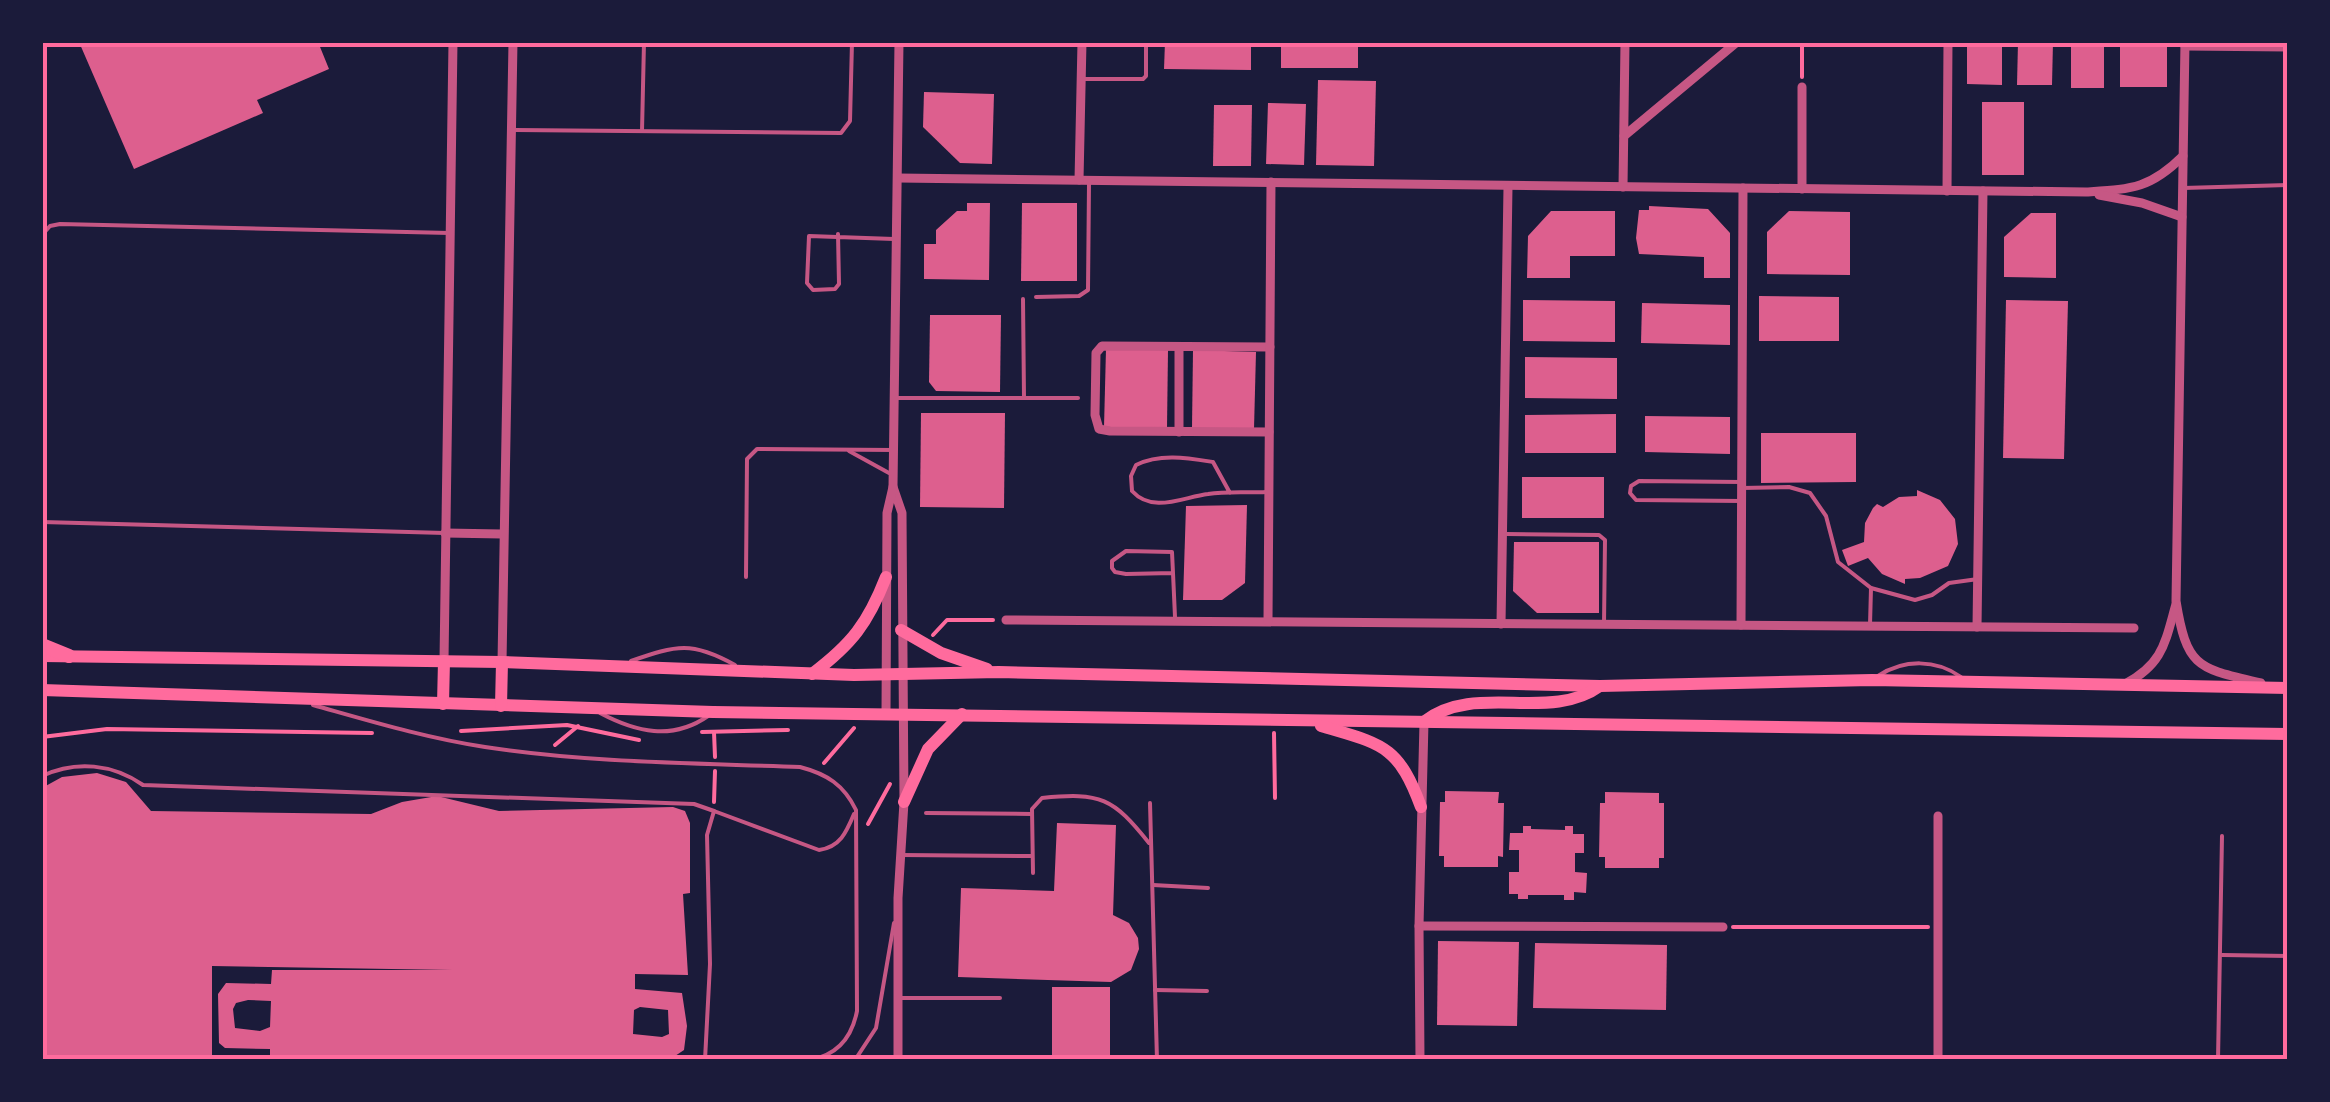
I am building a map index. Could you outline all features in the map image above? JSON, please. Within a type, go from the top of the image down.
[{"type":"main road","points":[[812,674],[864,626],[886,576]]},
{"type":"main road","points":[[902,630],[941,653],[999,672]]},
{"type":"main road","points":[[42,645],[69,656]]},
{"type":"main road","points":[[42,656],[502,662],[886,676],[999,672],[1600,686],[1872,680],[2284,688]]},
{"type":"main road","points":[[443,704],[444,661]]},
{"type":"main road","points":[[500,706],[502,662]]},
{"type":"main road","points":[[1424,722],[1452,707],[1573,699],[1600,686]]},
{"type":"main road","points":[[42,690],[713,712],[2288,734]]},
{"type":"main road","points":[[904,802],[928,749],[962,714]]},
{"type":"main road","points":[[1304,722],[1368,740],[1388,750],[1402,763],[1421,806]]},
{"type":"street","points":[[444,661],[453,42]]},
{"type":"street","points":[[502,662],[513,42]]},
{"type":"street","points":[[886,713],[899,42]]},
{"type":"street","points":[[1082,42],[1084,180]]},
{"type":"street","points":[[1622,186],[1625,42]]},
{"type":"street","points":[[1624,136],[1738,42]]},
{"type":"street","points":[[1947,191],[1948,42]]},
{"type":"street","points":[[2284,688],[2212,671],[2199,663],[2182,640],[2176,601],[2185,44],[2288,47]]},
{"type":"street","points":[[1802,87],[1802,189]]},
{"type":"street","points":[[898,178],[2086,192],[2136,188],[2156,181],[2183,156]]},
{"type":"street","points":[[1268,621],[1271,182]]},
{"type":"street","points":[[1501,624],[1508,187]]},
{"type":"street","points":[[1741,625],[1743,188]]},
{"type":"street","points":[[1976,627],[1983,191]]},
{"type":"street","points":[[2086,192],[2142,203],[2182,217]]},
{"type":"street","points":[[1270,347],[1102,346],[1096,353],[1094,415],[1099,429],[1110,431],[1270,432]]},
{"type":"street","points":[[1179,347],[1179,432]]},
{"type":"street","points":[[893,482],[902,513],[905,713],[898,898],[899,1058]]},
{"type":"street","points":[[445,533],[502,534]]},
{"type":"street","points":[[2124,684],[2142,675],[2160,656],[2176,601]]},
{"type":"street","points":[[1006,620],[2134,628]]},
{"type":"street","points":[[1416,1060],[1424,722]]},
{"type":"street","points":[[1938,816],[1938,1060]]},
{"type":"street","points":[[1419,926],[1723,927]]},
{"type":"lane","points":[[642,131],[644,42]]},
{"type":"lane","points":[[510,130],[841,133],[850,121],[852,42]]},
{"type":"lane","points":[[1081,79],[1144,79],[1146,42]]},
{"type":"lane","points":[[1036,296],[1078,296],[1088,290],[1084,180]]},
{"type":"lane","points":[[2182,188],[2288,185]]},
{"type":"lane","points":[[42,235],[50,226],[60,224],[450,233]]},
{"type":"lane","points":[[838,234],[838,284],[835,289],[813,290],[807,284],[808,239],[812,234],[838,234],[897,239]]},
{"type":"lane","points":[[1023,299],[1024,398]]},
{"type":"lane","points":[[894,398],[1078,398]]},
{"type":"lane","points":[[746,577],[748,455],[757,449],[894,450]]},
{"type":"lane","points":[[845,450],[893,482]]},
{"type":"lane","points":[[1230,493],[1213,462],[1148,459],[1136,464],[1131,476],[1132,491],[1139,499],[1154,503],[1180,502],[1208,494],[1269,492]]},
{"type":"lane","points":[[1742,501],[1636,500],[1630,492],[1638,482],[1789,487],[1810,492],[1826,516],[1838,562],[1871,588],[1915,600],[1932,595],[1949,583],[1978,579]]},
{"type":"lane","points":[[42,522],[445,533]]},
{"type":"lane","points":[[1503,534],[1599,535],[1606,540],[1604,624]]},
{"type":"lane","points":[[1173,573],[1119,573],[1112,568],[1112,561],[1126,551],[1172,552],[1173,573],[1175,621]]},
{"type":"lane","points":[[1870,627],[1871,588]]},
{"type":"lane","points":[[614,666],[686,646],[709,651],[748,672]]},
{"type":"lane","points":[[294,699],[414,734],[545,754],[800,767],[836,782],[856,810],[855,1024],[842,1045],[810,1060]]},
{"type":"lane","points":[[592,708],[622,725],[646,732],[676,731],[713,712]]},
{"type":"lane","points":[[42,776],[80,765],[118,772],[143,785],[694,804],[819,850],[843,838],[856,810]]},
{"type":"lane","points":[[1033,873],[1032,814],[1034,804],[1042,798],[1102,799],[1122,811],[1150,844]]},
{"type":"lane","points":[[1150,803],[1157,1060]]},
{"type":"lane","points":[[705,1059],[710,964],[707,835],[714,811]]},
{"type":"lane","points":[[926,813],[1032,814]]},
{"type":"lane","points":[[2218,1060],[2222,836]]},
{"type":"lane","points":[[900,855],[1033,856]]},
{"type":"lane","points":[[1151,885],[1208,888]]},
{"type":"lane","points":[[855,1060],[876,1028],[898,898]]},
{"type":"lane","points":[[2220,955],[2288,956]]},
{"type":"lane","points":[[1154,990],[1207,991]]},
{"type":"lane","points":[[899,998],[1000,998]]},
{"type":"lane","points":[[669,1060],[741,1060]]},
{"type":"path","points":[[1802,42],[1802,87]]},
{"type":"path","points":[[1274,721],[1275,798]]},
{"type":"path","points":[[545,754],[578,726]]},
{"type":"path","points":[[453,732],[578,726],[626,739],[655,740]]},
{"type":"path","points":[[834,728],[868,728]]},
{"type":"path","points":[[42,737],[107,729],[376,733]]},
{"type":"path","points":[[691,735],[794,730]]},
{"type":"path","points":[[856,846],[896,772]]},
{"type":"path","points":[[1723,927],[1938,927]]},
{"type":"building","points":[[79,42],[318,42],[329,69],[257,100],[263,113],[134,169]]},
{"type":"building","points":[[1165,42],[1251,42],[1251,70],[1164,69]]},
{"type":"building","points":[[1281,42],[1358,42],[1358,68],[1281,68]]},
{"type":"building","points":[[1967,42],[2002,42],[2002,85],[1967,84]]},
{"type":"building","points":[[2018,42],[2053,42],[2052,85],[2017,85]]},
{"type":"building","points":[[2071,42],[2104,42],[2104,88],[2071,88]]},
{"type":"building","points":[[2120,42],[2167,42],[2167,87],[2120,87]]},
{"type":"building","points":[[1318,80],[1376,81],[1374,166],[1316,165]]},
{"type":"building","points":[[924,92],[994,94],[992,164],[960,163],[923,127]]},
{"type":"building","points":[[1982,102],[2024,102],[2024,175],[1982,175]]},
{"type":"building","points":[[1268,103],[1306,104],[1304,165],[1266,164]]},
{"type":"building","points":[[1214,105],[1252,105],[1251,166],[1213,166]]},
{"type":"building","points":[[967,203],[990,203],[989,280],[924,279],[924,244],[936,244],[936,230],[957,211],[967,211]]},
{"type":"building","points":[[1022,203],[1077,203],[1077,281],[1021,281]]},
{"type":"building","points":[[1649,206],[1708,209],[1730,233],[1730,278],[1704,278],[1704,257],[1639,254],[1639,210],[1649,210]]},
{"type":"building","points":[[1551,211],[1615,211],[1615,256],[1570,256],[1570,278],[1527,278],[1528,236]]},
{"type":"building","points":[[1789,211],[1850,212],[1850,275],[1767,274],[1767,232]]},
{"type":"building","points":[[2031,213],[2056,213],[2056,278],[2004,277],[2004,237]]},
{"type":"building","points":[[1759,296],[1839,297],[1839,341],[1759,341]]},
{"type":"building","points":[[1523,300],[1615,301],[1615,342],[1523,341]]},
{"type":"building","points":[[2006,300],[2068,301],[2064,459],[2003,458]]},
{"type":"building","points":[[1642,303],[1730,305],[1730,345],[1641,343]]},
{"type":"building","points":[[930,315],[1001,315],[1000,392],[936,391],[929,382]]},
{"type":"building","points":[[1106,349],[1168,350],[1167,428],[1104,427]]},
{"type":"building","points":[[1193,350],[1256,352],[1254,429],[1192,428]]},
{"type":"building","points":[[1525,357],[1617,358],[1617,399],[1525,398]]},
{"type":"building","points":[[921,413],[1005,413],[1004,508],[920,507]]},
{"type":"building","points":[[1616,414],[1616,453],[1525,453],[1525,415]]},
{"type":"building","points":[[1645,416],[1730,417],[1730,454],[1645,452]]},
{"type":"building","points":[[1761,433],[1856,433],[1856,482],[1761,483]]},
{"type":"building","points":[[1522,477],[1604,477],[1604,518],[1522,518]]},
{"type":"building","points":[[1917,490],[1940,500],[1955,519],[1958,544],[1948,566],[1920,578],[1905,579],[1905,584],[1882,574],[1868,558],[1848,566],[1842,550],[1864,542],[1865,523],[1873,508],[1899,497],[1917,496]]},
{"type":"building","points":[[1247,505],[1245,583],[1222,600],[1183,600],[1186,506]]},
{"type":"building","points":[[1514,542],[1599,542],[1599,613],[1537,613],[1513,591]]},
{"type":"building","points":[[97,773],[126,782],[151,811],[371,814],[402,802],[437,796],[499,811],[673,807],[685,811],[690,823],[690,893],[683,894],[688,975],[635,974],[635,989],[682,993],[687,1026],[684,1050],[675,1056],[633,1055],[633,1060],[270,1060],[270,1049],[225,1048],[219,1043],[218,994],[226,983],[271,984],[272,970],[452,970],[212,966],[212,1060],[42,1060],[42,788],[62,777]],"holes":[[[271,1001],[270,1027],[260,1031],[235,1028],[233,1009],[236,1003]],[[634,1010],[668,1010],[669,1034],[633,1034]]]},
{"type":"building","points":[[1445,791],[1499,792],[1498,803],[1504,803],[1503,857],[1498,856],[1498,867],[1444,867],[1444,856],[1439,856],[1440,802],[1445,802]]},
{"type":"building","points":[[1605,792],[1659,793],[1659,803],[1664,803],[1664,858],[1659,858],[1659,868],[1605,868],[1605,857],[1599,857],[1600,803],[1605,803]]},
{"type":"building","points":[[1057,823],[1116,825],[1113,915],[1129,923],[1138,938],[1139,949],[1131,970],[1111,982],[958,977],[961,888],[1054,891]]},
{"type":"building","points":[[1523,826],[1565,830],[1565,826],[1573,826],[1573,834],[1584,834],[1584,853],[1575,853],[1575,872],[1587,873],[1586,893],[1574,892],[1574,900],[1564,900],[1564,895],[1528,895],[1528,899],[1518,899],[1518,894],[1509,894],[1509,872],[1519,872],[1519,850],[1509,850],[1510,833],[1523,833]]},
{"type":"building","points":[[1438,941],[1519,942],[1517,1026],[1437,1025]]},
{"type":"building","points":[[1535,943],[1667,945],[1666,1010],[1533,1008]]},
{"type":"building","points":[[1052,987],[1110,987],[1110,1060],[1052,1057]]}]
